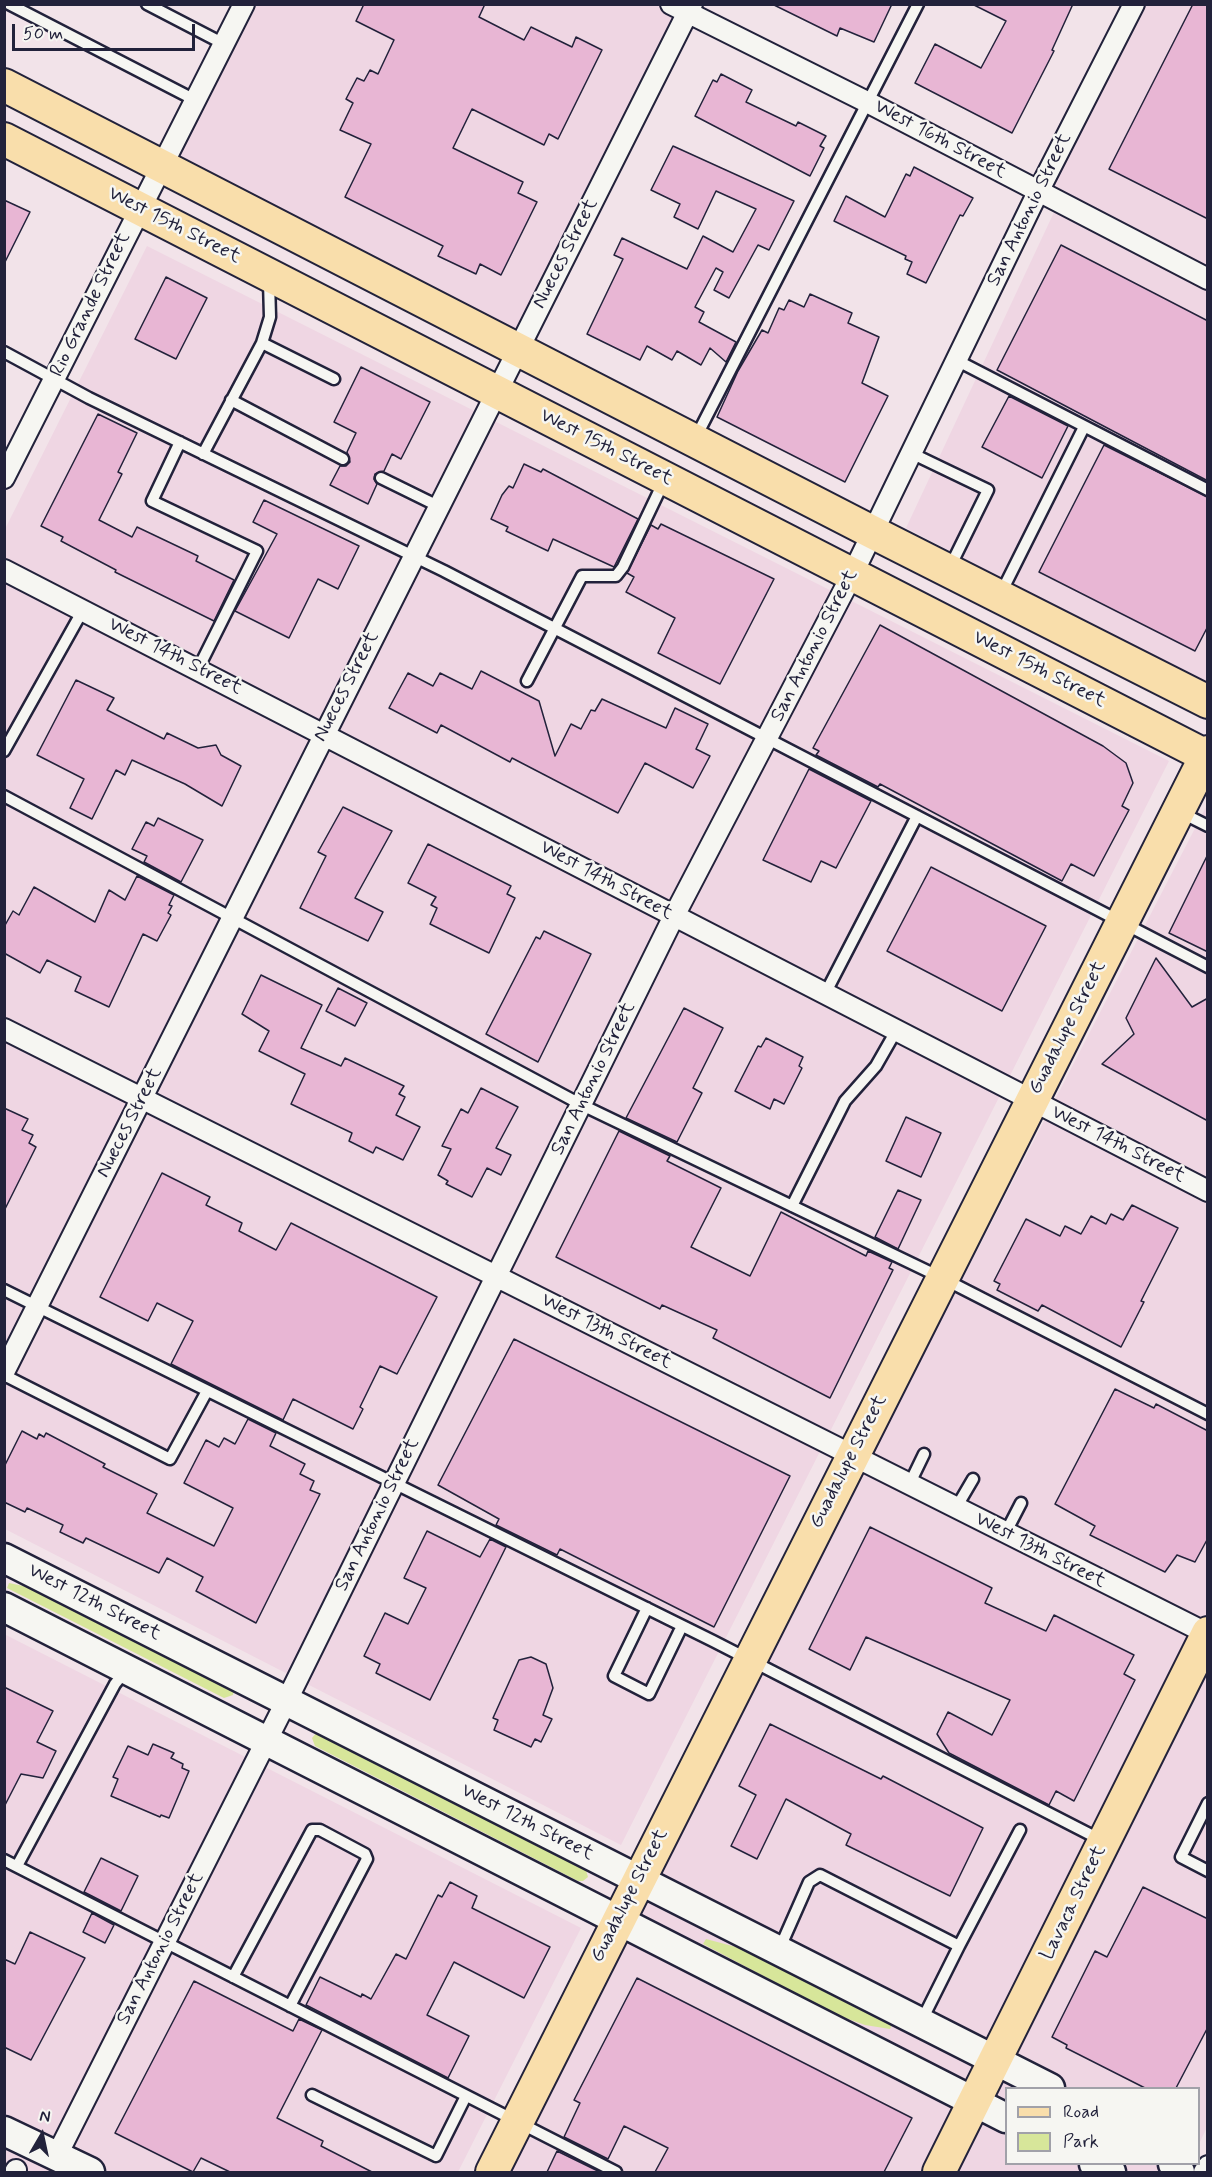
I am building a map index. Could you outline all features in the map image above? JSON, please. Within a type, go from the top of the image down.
[{"type":"main road","points":[[4,85],[948,571],[1208,702]]},
{"type":"main road","name":"West 15th Street","points":[[4,139],[1207,755]]},
{"type":"main road","name":"Guadalupe Street","points":[[492,2172],[1207,755]]},
{"type":"main road","name":"West 12th Street","points":[[4,1558],[1048,2087]]},
{"type":"main road","points":[[4,1607],[1005,2117]]},
{"type":"main road","name":"Lavaca Street","points":[[939,2172],[1207,1634]]},
{"type":"main road","points":[[4,2131],[90,2172]]},
{"type":"street","name":"Rio Grande Street","points":[[4,478],[244,4]]},
{"type":"street","name":"San Antonio Street","points":[[57,2155],[498,1277],[674,916],[769,738],[853,573],[1038,192],[1134,4]]},
{"type":"street","name":"West 16th Street","points":[[684,7],[1208,279]]},
{"type":"street","name":"Nueces Street","points":[[4,1374],[234,919],[323,733],[518,349],[684,7]]},
{"type":"street","name":"West 14th Street","points":[[4,570],[1208,1191]]},
{"type":"street","name":"West 13th Street","points":[[4,1029],[1207,1634]]},
{"type":"street","points":[[1204,2172],[1208,2166]]},
{"type":"lane","points":[[9,4],[195,100]]},
{"type":"lane","points":[[147,4],[224,44]]},
{"type":"lane","points":[[694,439],[918,4]]},
{"type":"lane","points":[[203,454],[262,343],[270,317],[268,275]]},
{"type":"lane","points":[[262,343],[334,379]]},
{"type":"lane","points":[[4,352],[203,454],[413,555],[769,738],[1121,924],[1208,967]]},
{"type":"lane","points":[[956,360],[1208,490]]},
{"type":"lane","points":[[231,400],[344,459]]},
{"type":"lane","points":[[999,596],[1083,427]]},
{"type":"lane","points":[[180,442],[152,501],[257,551],[198,669]]},
{"type":"lane","points":[[911,453],[988,490],[948,571]]},
{"type":"lane","points":[[381,478],[438,506]]},
{"type":"lane","points":[[527,681],[582,576],[616,576],[623,567],[666,478]]},
{"type":"lane","points":[[4,751],[82,610]]},
{"type":"lane","points":[[4,796],[582,1105],[942,1278],[1208,1414]]},
{"type":"lane","points":[[1178,811],[1208,826]]},
{"type":"lane","points":[[825,994],[916,816]]},
{"type":"lane","points":[[792,1206],[845,1101],[876,1066],[896,1031]]},
{"type":"lane","points":[[4,1290],[647,1608],[1105,1842]]},
{"type":"lane","points":[[4,1374],[170,1459],[207,1391]]},
{"type":"lane","points":[[909,1485],[924,1454]]},
{"type":"lane","points":[[956,1509],[973,1479]]},
{"type":"lane","points":[[1005,1534],[1021,1503]]},
{"type":"lane","points":[[647,1608],[614,1676],[649,1694],[682,1626]]},
{"type":"lane","points":[[17,1866],[115,1684],[126,1669]]},
{"type":"lane","points":[[1208,1803],[1181,1857],[1208,1871]]},
{"type":"lane","points":[[233,1977],[312,1830],[320,1830],[365,1854],[367,1859],[290,2006]]},
{"type":"lane","points":[[921,2022],[1020,1830]]},
{"type":"lane","points":[[4,1860],[616,2172]]},
{"type":"lane","points":[[778,1950],[809,1882],[820,1875],[959,1946]]},
{"type":"lane","points":[[312,2095],[436,2156],[466,2096]]},
{"type":"shaded area","points":[[257,5],[682,5],[514,334],[178,159]]},
{"type":"shaded area","points":[[1134,5],[1207,5],[1207,279],[1038,192]]},
{"type":"shaded area","points":[[1056,208],[1207,285],[1207,685],[906,528]]},
{"type":"shaded area","points":[[147,246],[1169,761],[621,1845],[5,1529],[4,531]]},
{"type":"shaded area","points":[[1207,805],[1207,2127],[1200,2142],[1200,2087],[1005,2087],[1005,2165],[1187,2165],[1183,2172],[502,2172]]},
{"type":"shaded area","points":[[4,1634],[581,1928],[458,2172],[5,2172]]},
{"type":"green space","points":[[9,1583],[38,1589],[234,1690],[233,1695],[224,1698],[7,1588]]},
{"type":"green space","points":[[317,1732],[585,1867],[588,1877],[583,1881],[578,1881],[315,1746],[312,1738]]},
{"type":"green space","points":[[706,1939],[751,1951],[893,2023],[890,2029],[865,2025],[837,2015],[703,1944]]},
{"type":"building","points":[[364,4],[485,4],[479,17],[524,40],[531,27],[572,47],[576,37],[602,50],[558,139],[549,134],[544,145],[472,109],[453,148],[523,182],[518,193],[537,202],[501,275],[480,264],[476,274],[438,256],[443,246],[345,197],[371,144],[340,130],[353,103],[346,99],[357,78],[364,81],[370,70],[378,74],[394,40],[356,21]]},
{"type":"building","points":[[772,4],[892,4],[874,42],[840,28],[837,36]]},
{"type":"building","points":[[972,4],[1073,4],[1052,50],[1054,51],[1012,133],[915,83],[935,44],[981,68],[1006,21]]},
{"type":"building","points":[[1193,4],[1208,4],[1208,219],[1109,169]]},
{"type":"building","points":[[721,74],[752,90],[746,102],[796,126],[798,122],[826,136],[820,146],[824,148],[810,176],[695,116],[713,80],[717,82]]},
{"type":"building","points":[[673,146],[794,201],[769,250],[758,245],[729,298],[714,290],[723,272],[716,268],[695,307],[704,312],[699,322],[736,342],[726,362],[710,348],[701,365],[677,351],[672,360],[647,346],[640,360],[587,334],[623,259],[614,255],[622,238],[687,269],[703,236],[733,252],[756,209],[716,191],[698,229],[674,217],[680,204],[651,190]]},
{"type":"building","points":[[914,167],[973,198],[963,216],[960,215],[926,283],[907,274],[912,262],[905,259],[906,256],[834,221],[846,196],[885,217],[906,174],[910,176]]},
{"type":"building","points":[[4,200],[30,212],[4,264]]},
{"type":"building","points":[[1061,245],[1208,321],[1208,481],[997,370]]},
{"type":"building","points":[[166,277],[207,298],[176,359],[135,339]]},
{"type":"building","points":[[810,294],[852,313],[848,323],[879,337],[862,383],[888,396],[845,482],[717,417],[738,371],[762,330],[768,333],[779,308],[784,310],[789,300],[804,307]]},
{"type":"building","points":[[361,367],[430,402],[401,459],[392,454],[384,471],[375,474],[374,479],[377,484],[368,504],[330,485],[340,466],[346,466],[350,462],[347,452],[356,433],[334,422]]},
{"type":"building","points":[[1009,396],[1068,426],[1042,478],[982,447]]},
{"type":"building","points":[[98,414],[137,433],[118,472],[122,474],[99,520],[132,537],[137,527],[198,556],[196,561],[234,580],[214,621],[115,572],[116,570],[61,541],[63,537],[41,526]]},
{"type":"building","points":[[1104,445],[1208,497],[1208,626],[1195,651],[1039,572]]},
{"type":"building","points":[[524,464],[541,472],[543,469],[638,519],[614,567],[553,539],[548,551],[506,531],[508,527],[491,519],[502,495],[509,486],[513,488]]},
{"type":"building","points":[[264,500],[359,546],[338,589],[318,579],[289,638],[235,611],[277,534],[253,522]]},
{"type":"building","points":[[661,524],[774,579],[720,684],[658,653],[675,618],[626,592],[634,577],[627,573],[651,525],[658,529]]},
{"type":"building","points":[[880,625],[1103,746],[1126,763],[1133,783],[1122,806],[1129,810],[1094,876],[1071,864],[1062,881],[880,784],[878,787],[816,755],[819,751],[813,748]]},
{"type":"building","points":[[481,671],[539,701],[555,756],[571,724],[581,729],[591,710],[595,711],[602,699],[666,728],[675,708],[708,724],[696,749],[710,756],[693,788],[645,763],[618,813],[512,758],[510,762],[441,725],[437,733],[389,708],[408,673],[433,686],[440,673],[472,689]]},
{"type":"building","points":[[76,680],[114,698],[107,710],[164,739],[167,733],[198,748],[216,745],[221,755],[241,766],[222,806],[185,784],[132,760],[125,775],[116,770],[92,819],[70,808],[84,779],[37,755]]},
{"type":"building","points":[[809,769],[871,801],[836,868],[821,861],[811,882],[763,860]]},
{"type":"building","points":[[343,807],[392,831],[355,898],[383,912],[368,941],[300,908],[326,856],[318,852]]},
{"type":"building","points":[[158,818],[203,840],[181,882],[144,862],[147,856],[132,849],[146,822],[154,826]]},
{"type":"building","points":[[428,844],[511,886],[507,894],[515,898],[489,953],[430,924],[437,908],[431,905],[436,897],[408,883]]},
{"type":"building","points":[[1208,854],[1208,952],[1169,933]]},
{"type":"building","points":[[931,867],[1046,926],[1002,1011],[887,951]]},
{"type":"building","points":[[137,876],[174,895],[169,905],[172,906],[168,913],[171,915],[157,941],[143,934],[109,1007],[75,991],[81,977],[47,960],[40,973],[4,953],[4,927],[13,911],[19,915],[34,887],[95,922],[109,890],[125,900]]},
{"type":"building","points":[[544,931],[591,954],[538,1062],[486,1034],[536,937],[540,939]]},
{"type":"building","points":[[1156,958],[1192,1007],[1208,998],[1208,1121],[1102,1064],[1134,1034],[1126,1018]]},
{"type":"building","points":[[261,975],[322,1005],[301,1048],[341,1066],[345,1058],[404,1086],[399,1094],[405,1097],[396,1115],[420,1127],[403,1160],[376,1147],[373,1153],[349,1141],[352,1133],[291,1104],[305,1074],[259,1051],[269,1031],[242,1014]]},
{"type":"building","points":[[338,988],[367,1003],[355,1026],[326,1011]]},
{"type":"building","points":[[684,1008],[723,1028],[693,1088],[702,1093],[677,1142],[626,1118]]},
{"type":"building","points":[[766,1038],[803,1057],[799,1066],[802,1068],[784,1104],[774,1099],[770,1109],[735,1091],[758,1046],[761,1047]]},
{"type":"building","points":[[481,1088],[518,1107],[496,1148],[511,1155],[501,1175],[487,1168],[472,1197],[446,1184],[448,1181],[438,1175],[451,1149],[442,1146],[461,1109],[468,1113]]},
{"type":"building","points":[[4,1108],[28,1119],[22,1130],[33,1135],[29,1143],[36,1147],[4,1211]]},
{"type":"building","points":[[906,1117],[941,1133],[921,1177],[886,1161]]},
{"type":"building","points":[[619,1131],[670,1156],[667,1161],[721,1188],[691,1247],[750,1276],[781,1212],[866,1256],[868,1251],[892,1262],[889,1268],[893,1270],[830,1398],[713,1338],[717,1330],[662,1305],[660,1309],[556,1257]]},
{"type":"building","points":[[162,1173],[210,1197],[206,1205],[242,1223],[239,1231],[276,1250],[291,1223],[437,1297],[397,1374],[380,1366],[360,1407],[363,1409],[353,1429],[293,1399],[283,1420],[171,1364],[193,1321],[157,1303],[148,1321],[100,1297]]},
{"type":"building","points":[[898,1190],[921,1200],[898,1249],[875,1237]]},
{"type":"building","points":[[1132,1205],[1178,1228],[1141,1301],[1144,1302],[1121,1347],[1042,1305],[1038,1311],[997,1290],[1000,1284],[994,1281],[1026,1219],[1060,1236],[1065,1226],[1081,1234],[1091,1216],[1106,1224],[1111,1214],[1123,1220]]},
{"type":"building","points":[[514,1339],[790,1476],[714,1627],[560,1549],[557,1555],[496,1525],[499,1519],[438,1485]]},
{"type":"building","points":[[1115,1389],[1154,1408],[1156,1404],[1208,1431],[1208,1538],[1195,1562],[1177,1555],[1165,1572],[1090,1535],[1095,1526],[1055,1504]]},
{"type":"building","points":[[248,1419],[276,1433],[270,1446],[305,1464],[300,1474],[314,1481],[310,1490],[320,1494],[256,1623],[196,1591],[203,1577],[167,1558],[159,1573],[86,1538],[83,1543],[60,1532],[63,1525],[27,1508],[25,1512],[4,1502],[4,1467],[22,1431],[37,1439],[39,1434],[44,1437],[46,1433],[105,1464],[103,1467],[157,1494],[147,1513],[214,1546],[233,1508],[184,1483],[206,1440],[219,1447],[224,1438],[235,1444]]},
{"type":"building","points":[[870,1527],[992,1588],[985,1603],[1046,1631],[1054,1615],[1134,1655],[1124,1674],[1135,1680],[1074,1801],[1056,1791],[1049,1805],[949,1753],[937,1734],[948,1712],[992,1735],[1010,1700],[866,1637],[850,1670],[809,1649]]},
{"type":"building","points":[[427,1531],[480,1557],[490,1539],[506,1547],[430,1700],[376,1673],[380,1664],[364,1656],[385,1613],[408,1624],[426,1588],[404,1578]]},
{"type":"building","points":[[531,1657],[546,1664],[553,1688],[543,1715],[552,1719],[541,1742],[535,1739],[531,1747],[494,1730],[498,1720],[493,1718],[519,1660]]},
{"type":"building","points":[[4,1687],[53,1711],[37,1742],[56,1751],[43,1778],[21,1774],[4,1807]]},
{"type":"building","points":[[770,1724],[881,1779],[883,1776],[983,1828],[950,1896],[846,1845],[851,1834],[786,1799],[757,1859],[731,1846],[756,1795],[739,1786]]},
{"type":"building","points":[[153,1744],[174,1753],[171,1758],[183,1764],[182,1768],[189,1771],[169,1818],[161,1815],[160,1817],[111,1796],[118,1779],[113,1777],[128,1746],[148,1755]]},
{"type":"building","points":[[101,1858],[138,1876],[121,1911],[84,1892]]},
{"type":"building","points":[[450,1882],[477,1896],[472,1908],[550,1947],[524,1998],[454,1962],[427,2015],[469,2036],[448,2078],[306,2005],[320,1977],[361,1997],[362,1994],[371,1999],[396,1954],[406,1959],[438,1895],[442,1897]]},
{"type":"building","points":[[1143,1887],[1208,1919],[1208,2027],[1177,2087],[1143,2087],[1066,2048],[1067,2045],[1052,2037],[1095,1951],[1107,1957]]},
{"type":"building","points":[[92,1913],[114,1925],[105,1943],[83,1932]]},
{"type":"building","points":[[30,1932],[85,1958],[31,2060],[4,2047],[4,1959],[15,1964]]},
{"type":"building","points":[[637,1978],[912,2118],[884,2172],[655,2172],[668,2148],[624,2126],[608,2159],[564,2137],[580,2103],[574,2100]]},
{"type":"building","points":[[194,1981],[293,2031],[299,2019],[322,2030],[277,2118],[323,2141],[321,2146],[372,2172],[230,2172],[201,2158],[193,2172],[115,2133]]},
{"type":"building","points":[[557,2151],[600,2172],[547,2172]]}]
